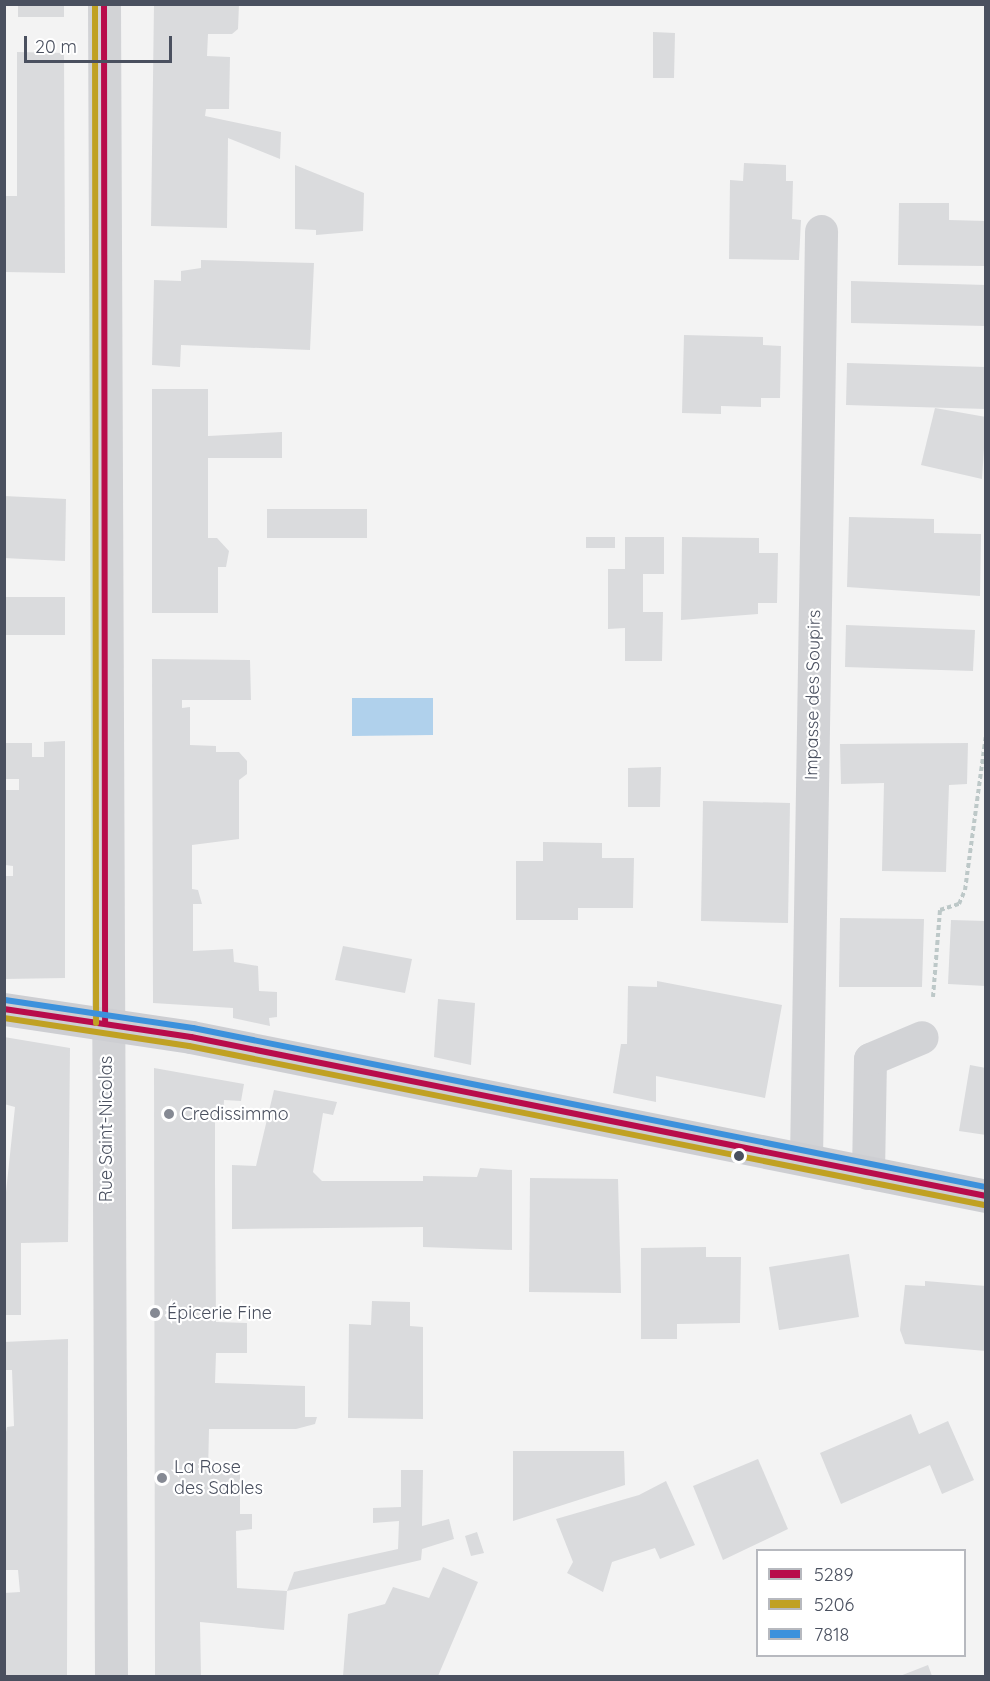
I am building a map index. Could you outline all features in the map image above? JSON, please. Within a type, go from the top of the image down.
[{"type":"main road","points":[[4,1009],[105,1023],[986,1196]]},
{"type":"street","name":"Rue Saint-Nicolas","points":[[104,4],[105,1023],[111,1677]]},
{"type":"street","name":"Impasse des Soupirs","points":[[806,1160],[821,231]]},
{"type":"street","points":[[868,1173],[870,1059],[922,1037]]},
{"type":"path","points":[[922,1037],[933,1002],[940,910],[959,904],[965,890],[986,735]]},
{"type":"water","points":[[352,698],[433,698],[433,735],[352,736]]},
{"type":"building","points":[[18,4],[64,4],[64,17],[18,17]]},
{"type":"building","points":[[154,4],[239,4],[238,29],[232,34],[208,34],[207,56],[230,57],[229,109],[206,109],[205,116],[281,132],[280,159],[228,138],[227,228],[151,226]]},
{"type":"building","points":[[653,32],[675,33],[674,78],[653,78]]},
{"type":"building","points":[[17,52],[64,53],[65,273],[4,272],[4,196],[17,196]]},
{"type":"building","points":[[744,163],[786,165],[786,181],[793,181],[792,219],[801,220],[799,260],[729,259],[730,180],[743,181]]},
{"type":"building","points":[[295,165],[364,193],[363,231],[316,235],[316,230],[295,229]]},
{"type":"building","points":[[899,203],[949,203],[949,220],[986,221],[986,266],[898,265]]},
{"type":"building","points":[[201,260],[314,263],[310,350],[181,345],[180,367],[152,365],[154,280],[181,281],[181,271],[201,268]]},
{"type":"building","points":[[851,281],[986,285],[986,326],[851,323]]},
{"type":"building","points":[[684,335],[763,337],[763,345],[781,346],[780,398],[761,398],[761,407],[721,406],[721,414],[682,413]]},
{"type":"building","points":[[847,363],[986,367],[986,409],[846,405]]},
{"type":"building","points":[[152,389],[208,389],[208,436],[282,432],[282,458],[208,458],[208,538],[217,538],[229,551],[226,567],[218,567],[218,613],[152,613]]},
{"type":"building","points":[[935,408],[986,417],[982,479],[921,465]]},
{"type":"building","points":[[4,496],[66,499],[65,561],[4,558]]},
{"type":"building","points":[[267,509],[367,509],[367,538],[267,538]]},
{"type":"building","points":[[849,517],[934,519],[934,533],[981,534],[980,596],[847,587]]},
{"type":"building","points":[[586,537],[615,537],[615,548],[586,548]]},
{"type":"building","points":[[625,537],[664,537],[664,574],[643,574],[643,612],[663,612],[662,661],[625,661],[625,628],[608,629],[608,569],[625,569]]},
{"type":"building","points":[[682,537],[759,538],[759,553],[778,553],[777,603],[758,603],[758,614],[681,620]]},
{"type":"building","points":[[4,597],[65,597],[65,635],[4,635]]},
{"type":"building","points":[[846,625],[975,630],[973,671],[845,667]]},
{"type":"building","points":[[152,659],[250,660],[251,700],[182,700],[182,708],[190,707],[190,745],[216,746],[216,752],[239,752],[247,761],[247,774],[239,780],[239,839],[192,845],[192,889],[198,890],[202,904],[193,904],[193,951],[233,949],[234,962],[258,966],[259,991],[277,992],[277,1017],[269,1018],[270,1026],[233,1018],[233,1008],[153,1003]]},
{"type":"building","points":[[65,741],[65,978],[4,979],[4,876],[13,876],[13,866],[5,865],[5,790],[19,790],[19,779],[4,779],[4,743],[32,743],[32,757],[44,757],[44,742]]},
{"type":"building","points":[[968,743],[967,784],[949,785],[946,872],[882,871],[884,783],[841,784],[840,744]]},
{"type":"building","points":[[661,767],[660,807],[628,807],[628,768]]},
{"type":"building","points":[[703,801],[790,803],[788,923],[701,921]]},
{"type":"building","points":[[543,842],[602,843],[602,858],[634,858],[633,908],[578,908],[578,920],[516,920],[516,861],[543,861]]},
{"type":"building","points":[[840,918],[924,919],[922,987],[839,987]]},
{"type":"building","points":[[951,920],[986,921],[986,986],[948,984]]},
{"type":"building","points":[[343,946],[412,959],[405,993],[335,980]]},
{"type":"building","points":[[657,981],[782,1005],[765,1098],[656,1076],[656,1102],[613,1093],[621,1044],[627,1044],[628,986],[657,987]]},
{"type":"building","points":[[438,999],[475,1003],[471,1065],[434,1057]]},
{"type":"building","points":[[4,1037],[70,1048],[68,1242],[21,1243],[21,1315],[4,1315],[4,1211],[15,1107],[4,1104]]},
{"type":"building","points":[[970,1065],[986,1068],[986,1135],[959,1131]]},
{"type":"building","points":[[154,1068],[244,1084],[241,1101],[224,1100],[223,1117],[215,1117],[216,1322],[247,1323],[247,1353],[216,1353],[215,1383],[305,1386],[305,1417],[317,1417],[315,1424],[296,1429],[209,1429],[208,1473],[240,1473],[240,1514],[252,1514],[252,1529],[236,1531],[237,1588],[287,1591],[284,1630],[200,1622],[201,1676],[155,1676]]},
{"type":"building","points":[[274,1090],[337,1102],[333,1115],[323,1113],[313,1172],[322,1181],[423,1181],[423,1176],[477,1177],[480,1168],[512,1170],[512,1250],[423,1247],[423,1227],[232,1229],[232,1165],[256,1166]]},
{"type":"building","points":[[530,1178],[618,1179],[621,1293],[529,1292]]},
{"type":"building","points":[[706,1247],[706,1257],[741,1257],[740,1323],[677,1324],[677,1339],[641,1339],[641,1248]]},
{"type":"building","points":[[849,1254],[859,1317],[779,1330],[769,1267]]},
{"type":"building","points":[[925,1281],[986,1286],[986,1351],[905,1344],[900,1330],[905,1285],[925,1286]]},
{"type":"building","points":[[372,1301],[410,1302],[410,1326],[423,1327],[423,1419],[348,1418],[349,1324],[371,1325]]},
{"type":"building","points":[[68,1339],[67,1676],[4,1676],[4,1593],[20,1592],[18,1570],[4,1570],[4,1442],[7,1427],[14,1426],[12,1370],[4,1370],[4,1342]]},
{"type":"building","points":[[911,1414],[919,1434],[948,1421],[974,1480],[942,1494],[930,1465],[841,1504],[820,1453]]},
{"type":"building","points":[[513,1451],[624,1451],[625,1485],[513,1521]]},
{"type":"building","points":[[758,1459],[788,1529],[723,1560],[693,1486]]},
{"type":"building","points":[[401,1470],[423,1470],[422,1526],[449,1519],[454,1539],[422,1549],[421,1560],[287,1591],[294,1572],[398,1549],[399,1521],[373,1523],[373,1508],[401,1507]]},
{"type":"building","points":[[666,1481],[695,1545],[660,1559],[655,1548],[612,1562],[603,1592],[567,1573],[573,1562],[556,1519],[639,1495]]},
{"type":"building","points":[[477,1532],[484,1553],[471,1556],[465,1536]]},
{"type":"building","points":[[443,1567],[478,1582],[438,1676],[343,1676],[348,1614],[385,1604],[393,1587],[429,1598]]},
{"type":"building","points":[[928,1665],[932,1676],[900,1676]]},
{"type":"transit line","name":"5206","points":[[95,4],[96,1023]]},
{"type":"transit line","name":"5289","points":[[104,4],[105,1023]]},
{"type":"transit line","name":"7818","points":[[5,1000],[193,1028],[986,1187]]},
{"type":"transit line","name":"5289","points":[[4,1009],[191,1037],[986,1196]]},
{"type":"transit line","name":"5206","points":[[4,1018],[189,1046],[984,1205]]},
{"type":"place","name":"Credissimmo","points":[[169,1114]]},
{"type":"place","name":"Épicerie Fine","points":[[155,1313]]},
{"type":"place","name":"La Rose des Sables","points":[[162,1478]]}]
